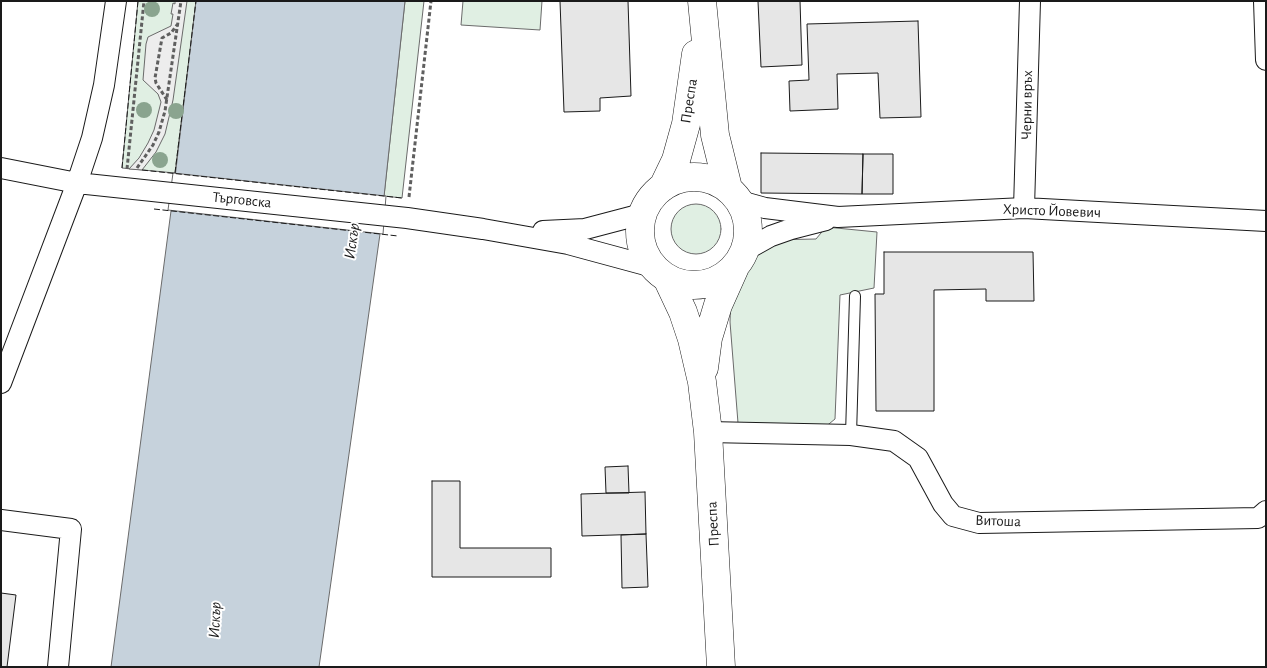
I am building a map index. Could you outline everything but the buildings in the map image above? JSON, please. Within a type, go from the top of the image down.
[{"type":"main road","name":"Преспа","points":[[663,187],[676,160],[686,124],[702,7]]},
{"type":"main road","name":"Преспа","points":[[702,7],[714,135],[734,195]]},
{"type":"main road","points":[[696,176],[713,180],[734,195],[747,217],[749,234],[741,258],[721,278],[703,284],[685,285],[660,272],[644,250],[640,232],[642,214],[651,198],[663,187],[678,179],[696,176]]},
{"type":"main road","name":"Преспа","points":[[702,382],[708,338],[718,305],[741,258]]},
{"type":"main road","name":"Преспа","points":[[660,272],[683,312],[692,339],[702,382],[708,432],[721,667]]},
{"type":"street","points":[[1,383],[77,183],[92,138],[104,85],[116,1]]},
{"type":"street","name":"Черни връх","points":[[1024,208],[1030,1]]},
{"type":"street","points":[[1264,1],[1266,60]]},
{"type":"street","name":"Търговска","points":[[1,168],[77,183],[403,218],[483,229],[568,244],[660,272]]},
{"type":"street","name":"Христо Йовевич","points":[[734,195],[765,208],[838,217],[1024,208],[1266,221]]},
{"type":"street","name":"Търговска","points":[[483,229],[585,230],[642,214]]},
{"type":"street","name":"Христо Йовевич","points":[[741,258],[771,236],[838,217]]},
{"type":"street","name":"Витоша","points":[[708,432],[851,435],[894,441],[918,458],[943,504],[953,516],[979,523],[1258,518],[1266,511]]},
{"type":"street","points":[[1,520],[71,529],[58,667]]},
{"type":"lane","points":[[851,435],[855,296]]},
{"type":"path","points":[[117,186],[128,164],[144,1]]},
{"type":"path","points":[[117,186],[136,169],[153,145],[159,132],[167,100],[181,1]]},
{"type":"path","points":[[403,218],[431,1]]},
{"type":"path","points":[[167,100],[156,83],[155,78],[160,43],[162,38],[171,33],[178,25]]},
{"type":"green space","points":[[138,1],[196,1],[175,173],[122,168]]},
{"type":"green space","points":[[405,1],[424,1],[402,198],[384,196]]},
{"type":"green space","points":[[463,1],[542,1],[540,30],[461,25]]},
{"type":"green space","points":[[691,204],[701,204],[714,211],[721,224],[721,234],[714,247],[701,254],[691,254],[682,250],[675,243],[671,234],[671,224],[675,215],[682,208]]},
{"type":"green space","points":[[826,227],[877,232],[874,288],[840,295],[835,419],[824,428],[738,423],[730,322],[731,291],[767,240],[816,239]]},
{"type":"shaded area","points":[[175,1],[187,1],[173,100],[165,134],[156,152],[142,170],[129,169],[139,158],[148,143],[154,130],[161,102],[158,94],[143,80],[146,44],[148,37],[171,26],[173,14],[171,14]]},
{"type":"water","name":"Искър","points":[[196,1],[405,1],[380,234],[319,667],[111,667],[171,211]]},
{"type":"pier","points":[[173,173],[386,196],[383,234],[168,210]]},
{"type":"fence","points":[[122,168],[138,1]]},
{"type":"fence","points":[[175,173],[196,1]]},
{"type":"fence","points":[[142,170],[402,198]]},
{"type":"fence","points":[[154,209],[398,236]]}]
